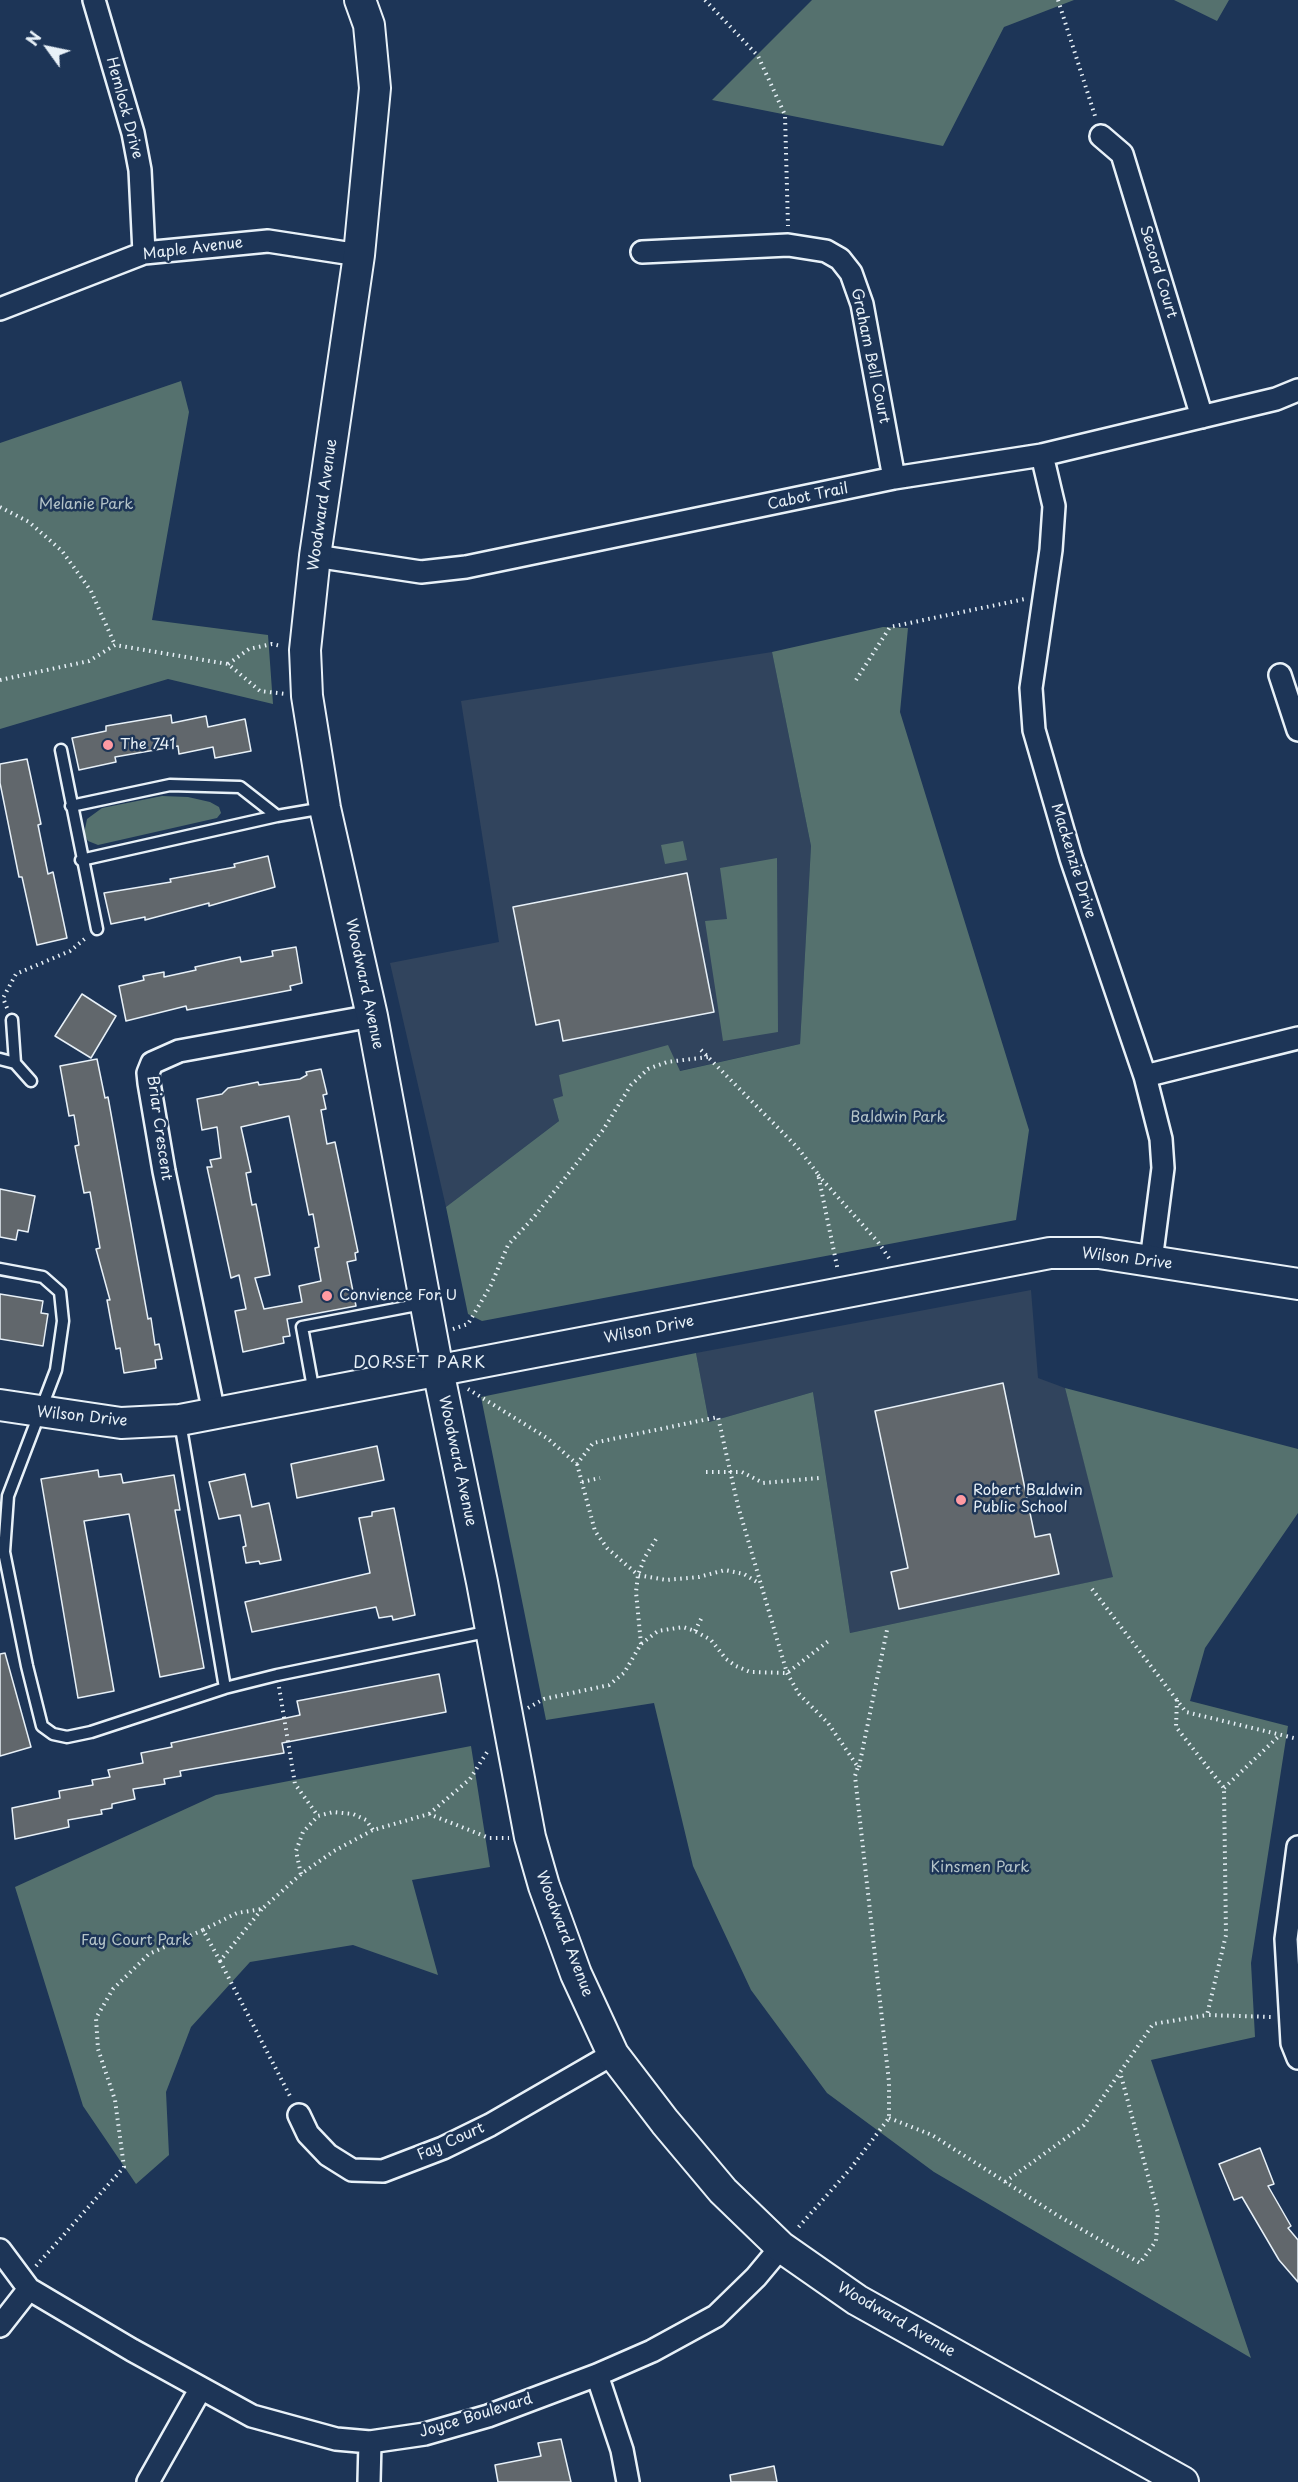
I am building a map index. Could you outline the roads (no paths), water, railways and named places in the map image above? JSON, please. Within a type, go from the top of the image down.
[{"type":"street","name":"Hemlock Drive","points":[[94,0],[134,133],[140,170],[144,253]]},
{"type":"street","name":"Woodward Avenue","points":[[360,0],[369,25],[375,88],[359,255],[315,556],[305,650],[307,696],[325,808],[372,1016],[438,1371],[509,1719],[530,1837],[544,1886],[576,1974],[613,2054],[665,2122],[723,2191],[781,2247],[857,2300],[1180,2481]]},
{"type":"street","name":"Secord Court","points":[[1101,136],[1122,154],[1202,417]]},
{"type":"street","name":"Maple Avenue","points":[[0,309],[144,253],[268,241],[359,255]]},
{"type":"street","name":"Graham Bell Court","points":[[642,252],[788,245],[826,251],[840,259],[851,273],[862,304],[894,478]]},
{"type":"street","name":"Cabot Trail","points":[[315,556],[421,572],[466,567],[894,478],[1042,455],[1276,399],[1298,390]]},
{"type":"street","name":"Mackenzie Drive","points":[[1042,455],[1054,506],[1052,550],[1031,688],[1034,730],[1071,858],[1145,1076],[1161,1139],[1163,1168],[1151,1261]]},
{"type":"street","points":[[1280,675],[1298,730]]},
{"type":"street","name":"Briar Crescent","points":[[214,1413],[164,1171],[148,1073],[152,1063],[179,1051],[372,1016]]},
{"type":"street","points":[[1145,1076],[1298,1038]]},
{"type":"street","name":"Wilson Drive","points":[[0,1405],[38,1413],[121,1423],[180,1420],[1050,1253],[1100,1253],[1298,1284]]},
{"type":"street","points":[[1298,1853],[1286,1939],[1292,2043],[1298,2058]]},
{"type":"street","name":"Fay Court","points":[[299,2115],[308,2134],[328,2155],[352,2170],[383,2171],[443,2148],[490,2126],[613,2054]]},
{"type":"street","name":"Joyce Boulevard","points":[[0,2250],[29,2289],[252,2416],[336,2439],[370,2442],[425,2434],[488,2416],[597,2375],[652,2351],[716,2316],[756,2277],[781,2247]]},
{"type":"street","points":[[0,2326],[29,2289]]},
{"type":"street","points":[[597,2375],[622,2450],[628,2482]]},
{"type":"street","points":[[148,2482],[201,2388]]},
{"type":"street","points":[[369,2482],[370,2442]]},
{"type":"lane","points":[[61,750],[81,860],[97,929]]},
{"type":"lane","points":[[71,806],[170,785],[240,787],[277,816]]},
{"type":"lane","points":[[81,860],[277,816],[325,808]]},
{"type":"lane","points":[[12,1020],[15,1063]]},
{"type":"lane","points":[[0,1059],[15,1063],[31,1081]]},
{"type":"lane","points":[[0,1269],[42,1277],[60,1292],[63,1321],[56,1370],[8,1496],[4,1552],[27,1666],[42,1726],[53,1734],[67,1737],[225,1688],[277,1675],[491,1631]]},
{"type":"lane","points":[[314,1394],[302,1328],[426,1303]]},
{"type":"lane","points":[[180,1420],[225,1688]]},
{"type":"place","name":"The 741","points":[[108,745]]},
{"type":"place","name":"Convience For U","points":[[327,1296]]},
{"type":"place","name":"Robert Baldwin Public School","points":[[961,1500]]},
{"type":"district","name":"DORSET PARK","points":[[420,1364]]},
{"type":"park label","name":"Melanie Park","points":[[86,505]]},
{"type":"park label","name":"Baldwin Park","points":[[898,1118]]},
{"type":"park label","name":"Kinsmen Park","points":[[980,1868]]},
{"type":"park label","name":"Fay Court Park","points":[[136,1941]]}]
